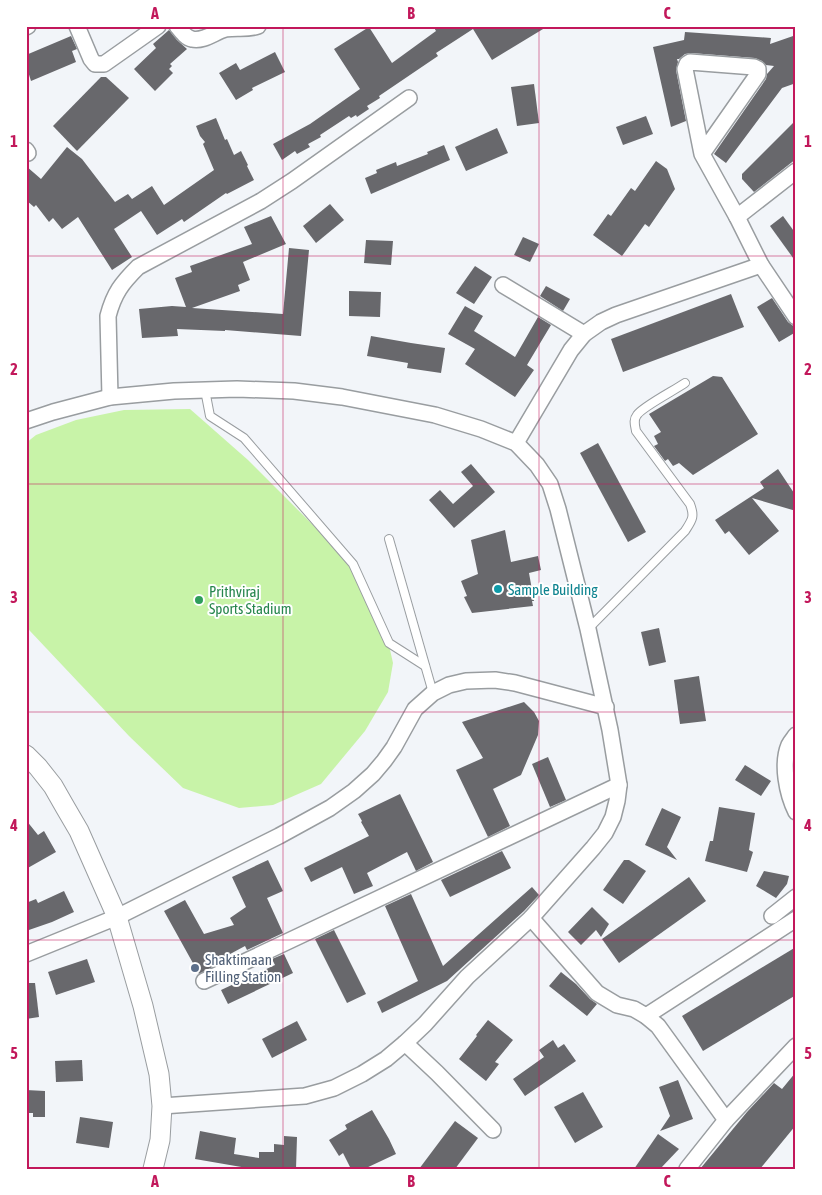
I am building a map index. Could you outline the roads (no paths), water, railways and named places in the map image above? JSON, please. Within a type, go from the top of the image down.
[{"type":"street","points":[[77,26],[94,64],[104,64],[158,26]]},
{"type":"street","points":[[178,26],[186,36],[192,39],[200,39],[227,29],[247,29],[258,26]]},
{"type":"street","points":[[702,154],[758,74],[758,69],[754,67],[690,62],[685,66],[702,154],[761,265],[796,317]]},
{"type":"street","points":[[110,397],[108,316],[116,292],[126,279],[138,267],[261,202],[409,98]]},
{"type":"street","points":[[737,217],[796,171]]},
{"type":"street","points":[[516,443],[571,350],[584,334],[601,322],[616,316],[761,265]]},
{"type":"street","points":[[503,285],[584,334]]},
{"type":"street","points":[[26,421],[110,397],[174,391],[237,389],[294,391],[342,397],[435,416],[481,429],[516,443],[537,465],[550,484],[558,509],[606,707],[619,785],[613,817],[605,833],[531,918],[467,977],[405,1044],[362,1074],[334,1088],[305,1096],[162,1106]]},
{"type":"street","points":[[26,954],[117,916],[279,836],[330,808],[354,791],[373,774],[394,746],[415,709],[433,693],[449,685],[466,681],[495,680],[515,683],[606,707]]},
{"type":"street","points":[[796,735],[789,745],[786,756],[786,777],[796,812]]},
{"type":"street","points":[[26,756],[38,766],[65,807],[79,832],[117,916],[143,1006],[159,1074],[162,1106],[160,1140],[153,1169]]},
{"type":"street","points":[[204,981],[619,785]]},
{"type":"street","points":[[772,916],[796,897]]},
{"type":"street","points":[[531,918],[597,993],[617,1005],[646,1016],[658,1026],[726,1120]]},
{"type":"street","points":[[646,1016],[796,919]]},
{"type":"street","points":[[405,1044],[438,1073],[493,1130]]},
{"type":"street","points":[[687,1169],[726,1120],[796,1046]]},
{"type":"lane","points":[[588,629],[684,531],[690,522],[693,513],[690,504],[636,431],[634,421],[637,414],[685,383]]},
{"type":"lane","points":[[205,390],[210,416],[244,438],[353,564],[389,643],[425,666]]},
{"type":"lane","points":[[390,539],[433,693]]},
{"type":"place","name":"Sample Building","points":[[498,589]]},
{"type":"place","name":"Prithviraj Sports Stadium","points":[[199,600]]},
{"type":"place","name":"Shaktimaan Filling Station","points":[[195,968]]}]
